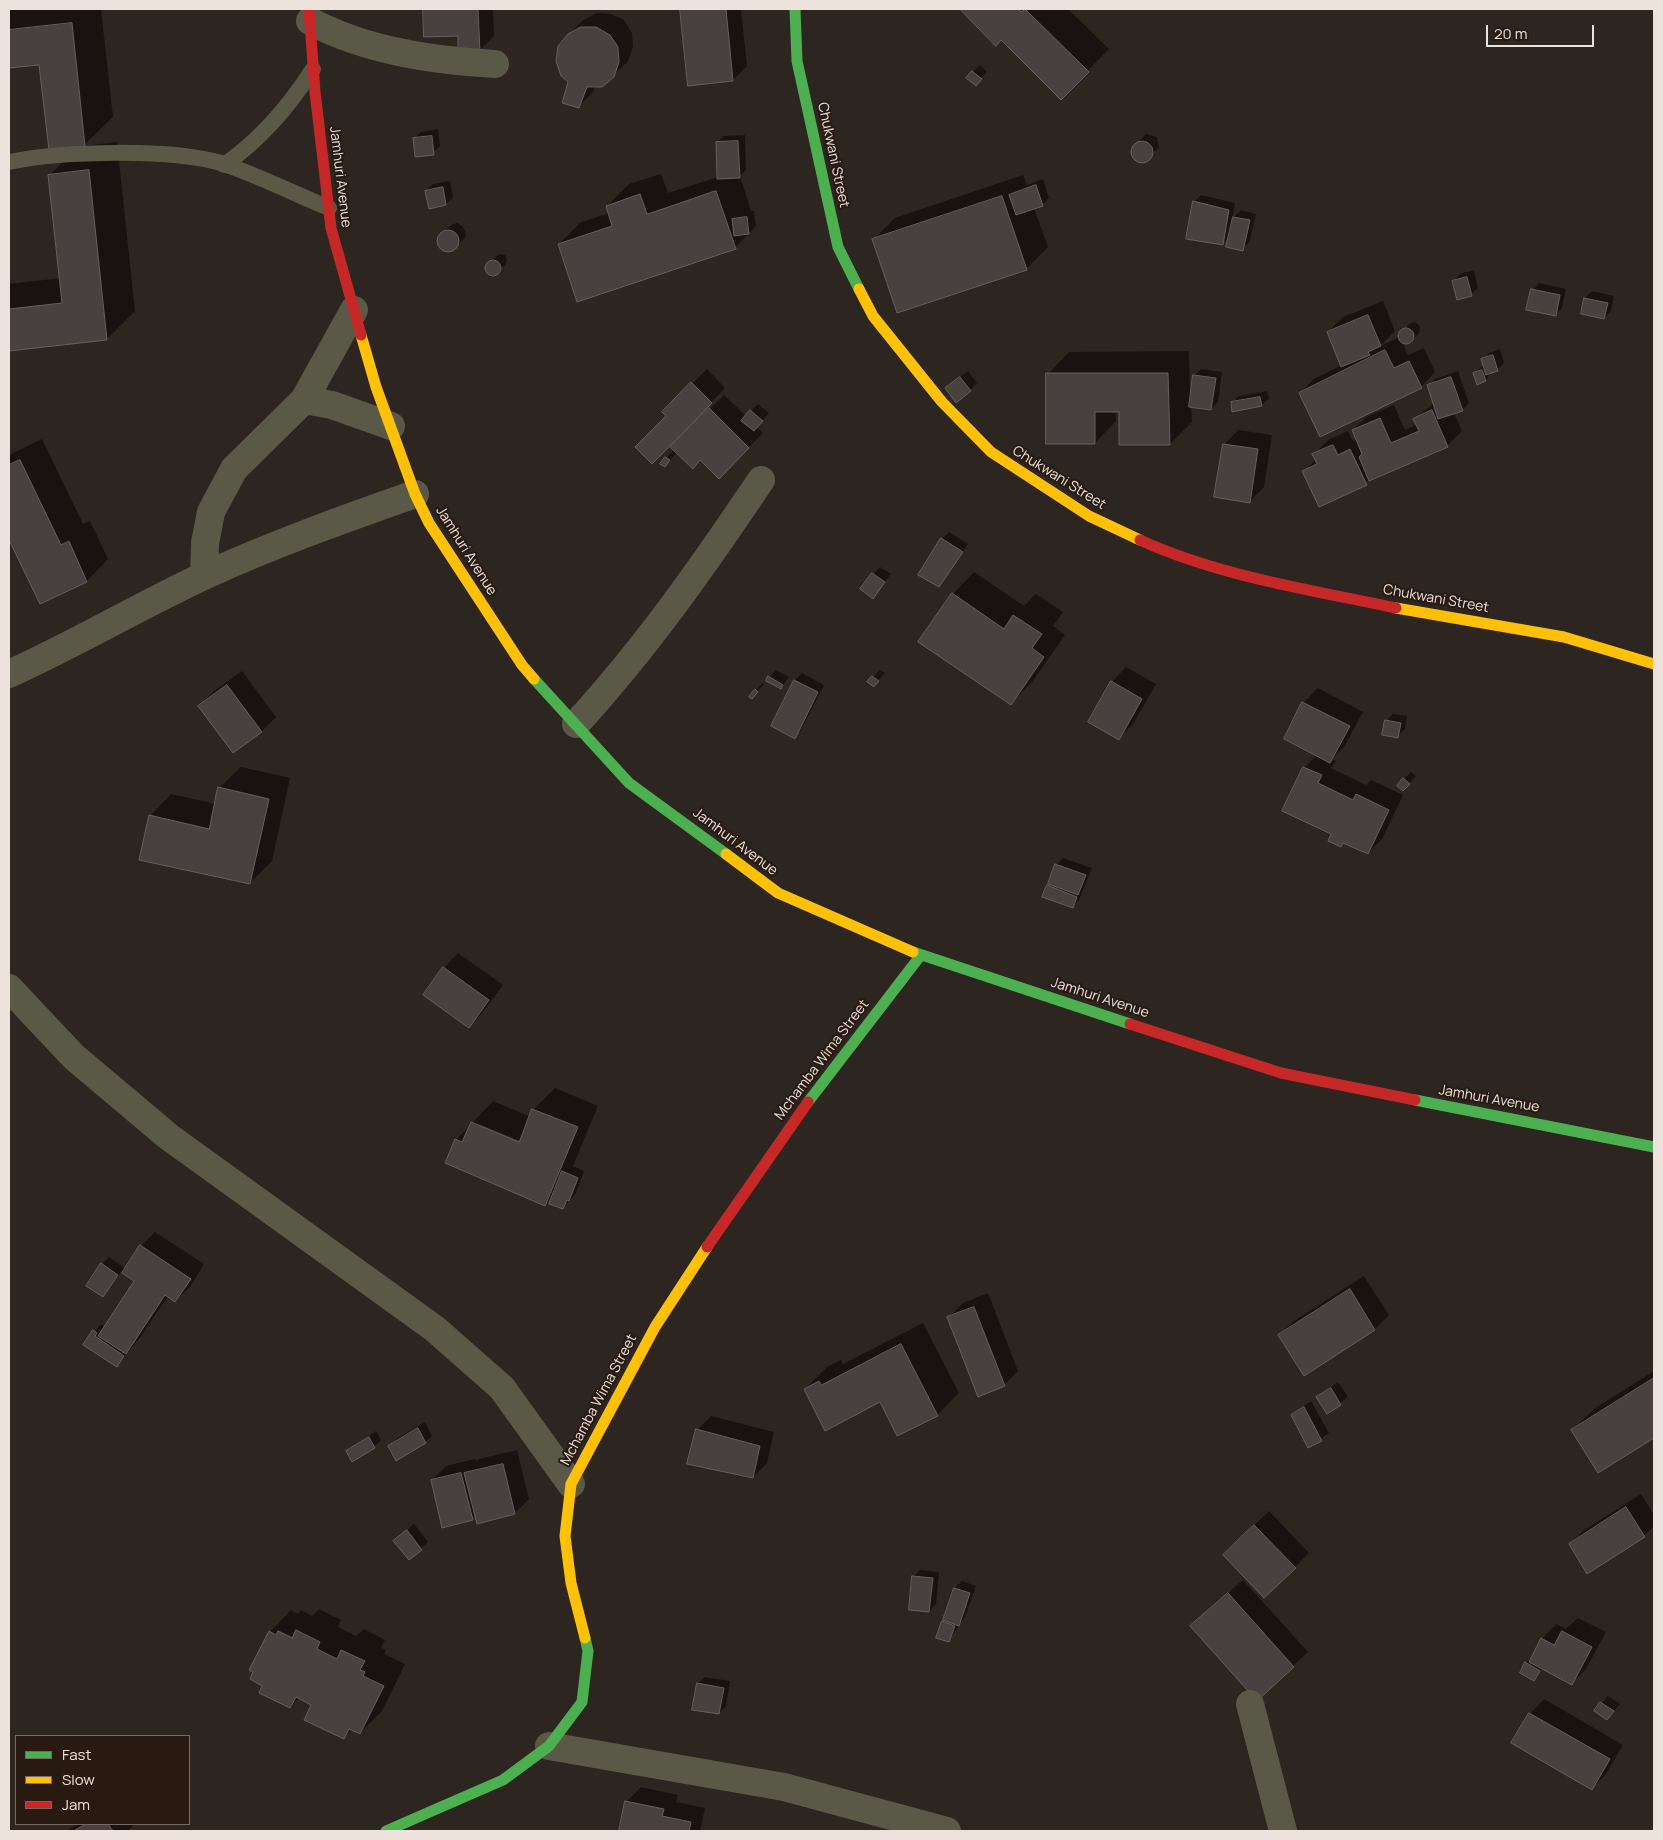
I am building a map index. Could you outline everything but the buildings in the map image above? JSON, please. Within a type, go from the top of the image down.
[{"type":"street","name":"Chukwani Street","points":[[795,9],[797,61],[838,247],[873,316],[942,402],[991,452],[1089,516],[1168,553],[1262,579],[1391,607],[1564,637],[1654,664]]},
{"type":"street","points":[[309,15],[336,35],[435,60],[495,64]]},
{"type":"street","name":"Jamhuri Avenue","points":[[309,15],[331,228],[376,387],[415,494],[428,523],[522,666],[629,784],[778,892],[921,955],[1281,1073],[1654,1148]]},
{"type":"street","points":[[204,576],[205,543],[211,512],[234,469],[304,400],[354,310]]},
{"type":"street","points":[[304,400],[332,405],[391,426]]},
{"type":"street","points":[[576,724],[613,684],[648,639],[688,586],[761,480]]},
{"type":"street","points":[[9,674],[64,649],[204,576],[274,545],[415,494]]},
{"type":"street","name":"Mchamba Wima Street","points":[[386,1831],[503,1780],[549,1746],[582,1702],[588,1651],[571,1583],[564,1536],[571,1484],[655,1327],[723,1222],[793,1121],[921,955]]},
{"type":"street","points":[[9,988],[74,1058],[168,1137],[435,1328],[502,1388],[571,1484]]},
{"type":"street","points":[[1250,1704],[1283,1831]]},
{"type":"street","points":[[549,1746],[784,1787],[947,1831]]},
{"type":"lane","points":[[224,164],[252,142],[278,115],[299,91],[313,68]]},
{"type":"lane","points":[[9,162],[79,154],[192,157],[224,164],[329,208]]},
{"type":"traffic: fast","points":[[795,9],[797,61],[838,247],[859,289]]},
{"type":"traffic: fast","points":[[534,679],[629,783],[726,854]]},
{"type":"traffic: fast","points":[[913,952],[1130,1024]]},
{"type":"traffic: fast","points":[[808,1102],[921,955]]},
{"type":"traffic: fast","points":[[1415,1100],[1654,1147]]},
{"type":"traffic: fast","points":[[386,1831],[503,1780],[549,1746],[582,1702],[588,1651],[585,1638]]},
{"type":"traffic: slow","points":[[859,289],[873,316],[942,402],[991,452],[1089,516],[1140,540]]},
{"type":"traffic: slow","points":[[361,335],[376,387],[415,494],[429,523],[522,665],[534,679]]},
{"type":"traffic: slow","points":[[1396,608],[1564,637],[1654,664]]},
{"type":"traffic: slow","points":[[726,854],[778,893],[913,952]]},
{"type":"traffic: slow","points":[[585,1638],[571,1583],[565,1536],[571,1484],[655,1327],[707,1247]]},
{"type":"traffic: jam","points":[[309,9],[315,92],[331,228],[361,335]]},
{"type":"traffic: jam","points":[[1140,540],[1170,553],[1233,573],[1396,608]]},
{"type":"traffic: jam","points":[[1130,1024],[1281,1073],[1415,1100]]},
{"type":"traffic: jam","points":[[707,1247],[808,1102]]}]
